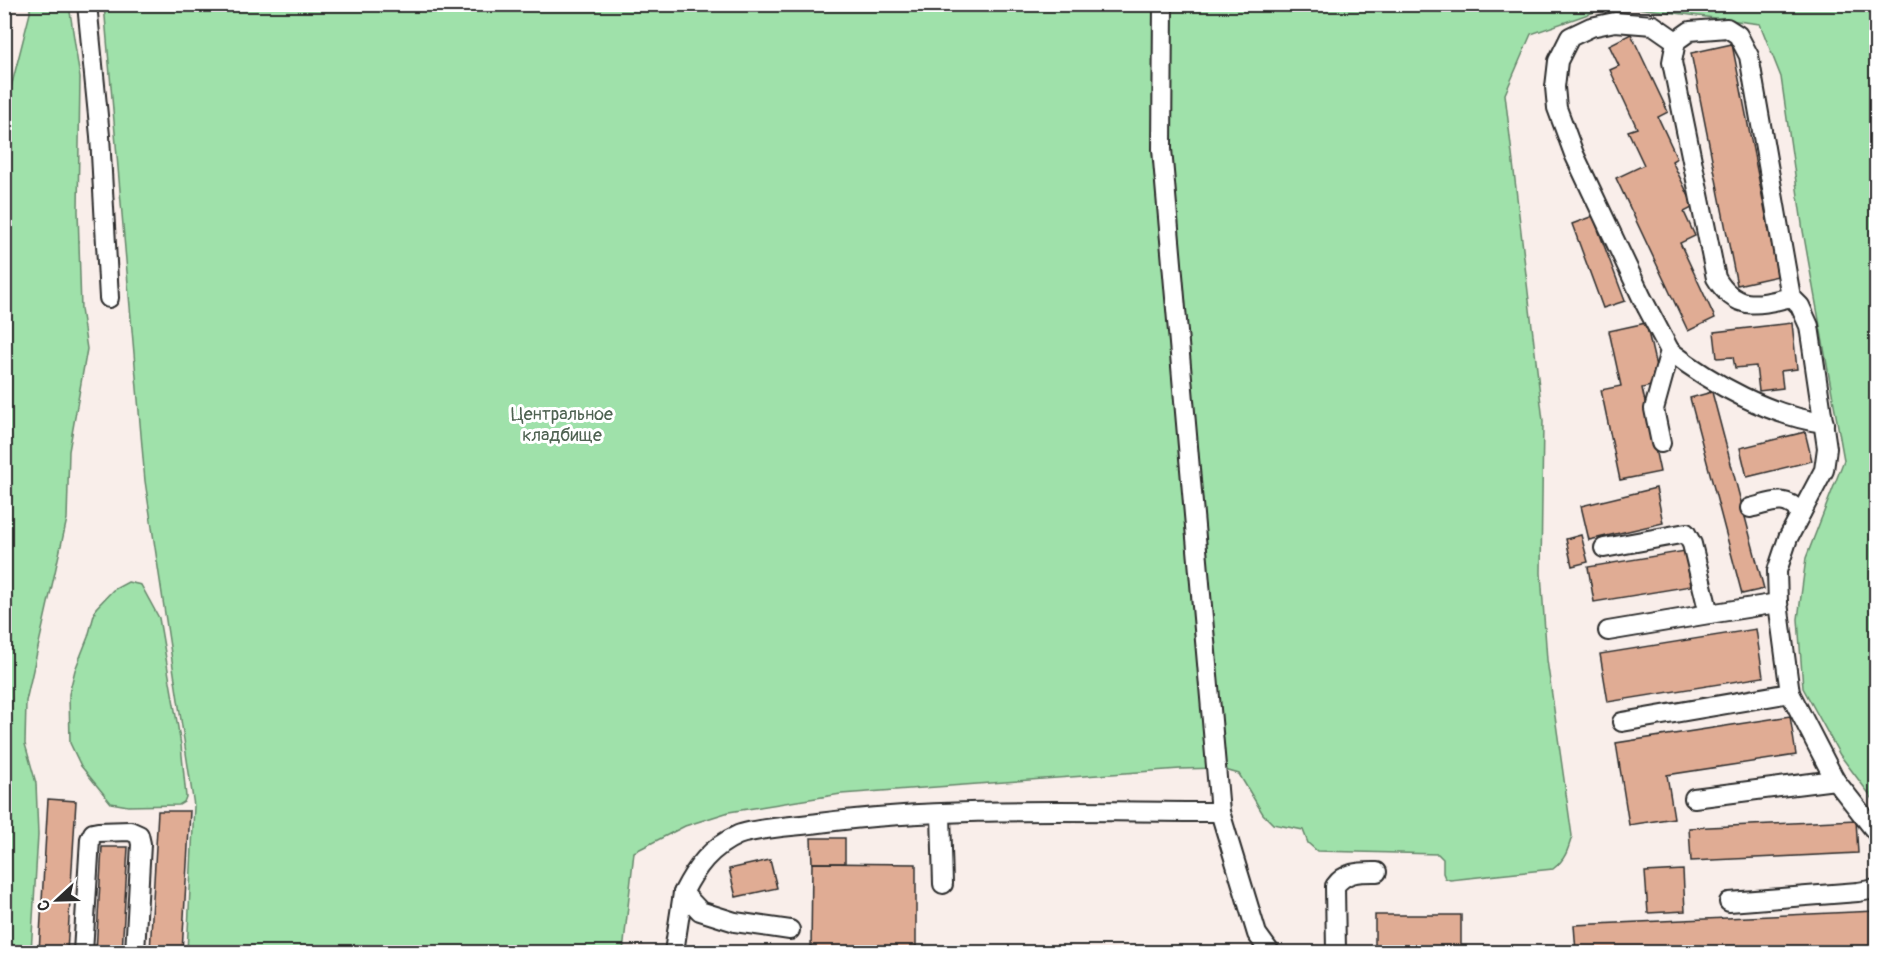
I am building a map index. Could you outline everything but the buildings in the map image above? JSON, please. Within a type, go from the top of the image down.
[{"type":"lane","points":[[87,4],[100,136],[109,298]]},
{"type":"lane","points":[[1163,4],[1162,149],[1220,812],[1257,934],[1269,952]]},
{"type":"lane","points":[[1676,41],[1653,25],[1615,22],[1591,27],[1570,37],[1558,61],[1555,87],[1557,108],[1574,153],[1642,298],[1670,351],[1692,369],[1758,403],[1799,419],[1824,423]]},
{"type":"lane","points":[[1791,297],[1762,304],[1746,304],[1723,291],[1716,278],[1672,62],[1676,41],[1690,31],[1727,28],[1738,35],[1749,56],[1791,297],[1800,306],[1809,326],[1824,423],[1827,448],[1824,470],[1788,538],[1777,571],[1778,603],[1790,693],[1835,780],[1876,832]]},
{"type":"lane","points":[[1661,443],[1654,409],[1670,351]]},
{"type":"lane","points":[[1750,508],[1783,500],[1792,503],[1801,513]]},
{"type":"lane","points":[[1604,548],[1686,533],[1692,544],[1709,614]]},
{"type":"lane","points":[[1608,631],[1778,603]]},
{"type":"lane","points":[[1622,722],[1790,693]]},
{"type":"lane","points":[[1694,798],[1835,780]]},
{"type":"lane","points":[[674,952],[683,893],[693,874],[704,859],[721,844],[740,834],[845,820],[972,812],[1220,812]]},
{"type":"lane","points":[[940,814],[943,884]]},
{"type":"lane","points":[[83,952],[90,838],[93,833],[98,832],[130,831],[139,835],[141,844],[135,952]]},
{"type":"lane","points":[[1336,952],[1335,886],[1347,874],[1377,872]]},
{"type":"lane","points":[[1729,902],[1876,889]]},
{"type":"lane","points":[[683,893],[700,911],[735,922],[790,930]]},
{"type":"green space","points":[[30,5],[69,5],[80,78],[78,211],[81,309],[87,349],[69,451],[67,519],[26,701],[25,744],[36,783],[38,835],[31,952],[5,952],[4,115],[30,13]]},
{"type":"green space","name":"Центральное кладбище","points":[[104,5],[1614,5],[1531,34],[1505,94],[1543,421],[1541,573],[1547,660],[1572,836],[1563,858],[1553,869],[1450,880],[1445,878],[1443,859],[1438,854],[1317,851],[1308,843],[1303,830],[1273,824],[1263,814],[1239,774],[1218,768],[1180,769],[841,794],[729,812],[685,826],[634,852],[623,952],[187,952],[194,806],[145,481]]},
{"type":"green space","points":[[1614,5],[1876,5],[1876,803],[1840,755],[1803,688],[1798,619],[1806,558],[1844,460],[1803,231],[1781,77],[1760,24]]},
{"type":"green space","points":[[128,582],[141,585],[159,618],[181,745],[186,797],[179,805],[128,806],[111,803],[81,766],[70,743],[69,694],[96,608],[113,590]]}]
